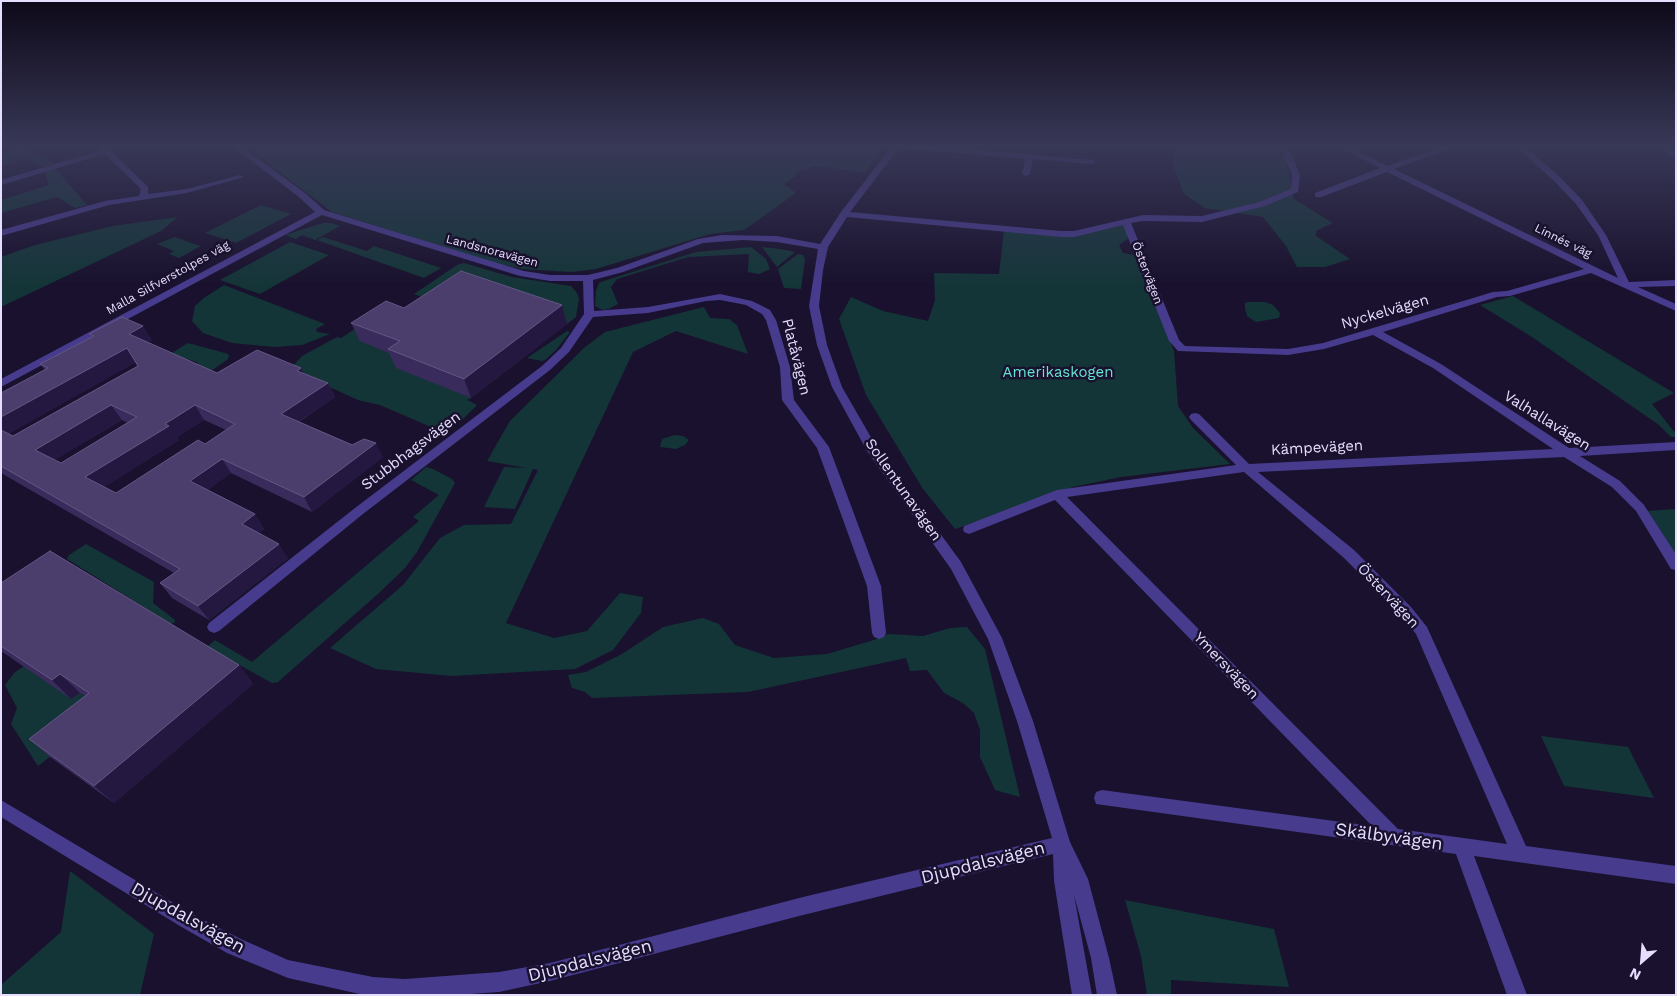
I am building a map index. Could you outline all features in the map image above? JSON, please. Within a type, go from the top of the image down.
[{"type":"street","points":[[143,197],[144,192]]},
{"type":"street","points":[[1,233],[81,210],[175,192]]},
{"type":"street","name":"Landsnoravägen","points":[[299,192],[321,212],[523,274],[550,278],[588,278],[620,270],[701,241],[722,238],[768,239],[823,247]]},
{"type":"street","name":"Sollentunavägen","points":[[860,192],[823,247],[814,306],[822,345],[837,387],[871,448],[956,566],[995,638],[1025,720],[1062,844],[1079,878],[1100,958],[1107,995]]},
{"type":"street","points":[[844,214],[1074,234],[1143,218],[1202,219],[1262,204],[1289,192]]},
{"type":"street","points":[[1318,195],[1325,192]]},
{"type":"street","name":"Linnés väg","points":[[1434,192],[1592,270],[1676,308]]},
{"type":"street","points":[[1570,192],[1602,234],[1626,285],[1676,283]]},
{"type":"street","name":"Malla Silfverstolpes väg","points":[[1,384],[321,212]]},
{"type":"street","name":"Östervägen","points":[[1126,221],[1174,341],[1182,350]]},
{"type":"street","name":"Nyckelvägen","points":[[1182,350],[1288,352],[1324,346],[1496,294],[1507,294],[1592,270]]},
{"type":"street","points":[[588,278],[589,314]]},
{"type":"street","name":"Platåvägen","points":[[589,314],[648,310],[706,298],[720,297],[749,303],[766,312],[771,320],[785,366],[788,400],[823,447],[874,586],[879,633]]},
{"type":"street","name":"Stubbhagsvägen","points":[[214,627],[359,511],[546,368],[565,350],[589,314]]},
{"type":"street","name":"Valhallavägen","points":[[1374,331],[1437,366],[1519,422],[1570,452],[1616,484],[1635,503],[1676,565]]},
{"type":"street","name":"Östervägen","points":[[1195,417],[1246,468],[1326,533],[1399,604],[1422,630],[1521,855]]},
{"type":"street","name":"Kämpevägen","points":[[968,529],[1057,494],[1246,468],[1676,446]]},
{"type":"street","name":"Ymersvägen","points":[[1057,494],[1395,838]]},
{"type":"street","name":"Skälbyvägen","points":[[1102,798],[1676,875]]},
{"type":"street","name":"Djupdalsvägen","points":[[1,808],[186,920],[234,946],[288,969],[373,987],[405,989],[499,982],[550,972],[803,906],[1062,844]]},
{"type":"street","name":"Sollentunavägen","points":[[1062,844],[1063,881],[1082,995]]},
{"type":"street","points":[[1462,847],[1517,995]]},
{"type":"green space","points":[[25,192],[76,192],[87,205],[75,208],[57,197],[1,213],[1,200]]},
{"type":"green space","points":[[307,192],[796,193],[744,230],[710,234],[596,269],[572,272],[522,269],[492,262],[332,212]]},
{"type":"green space","points":[[1183,192],[1293,192],[1294,199],[1333,223],[1316,231],[1316,236],[1350,259],[1325,267],[1297,267],[1286,246],[1263,217],[1205,208]]},
{"type":"green space","points":[[261,205],[291,214],[236,243],[205,233]]},
{"type":"green space","points":[[178,217],[161,231],[1,307],[1,257],[35,245],[113,226]]},
{"type":"green space","points":[[323,223],[340,226],[315,240],[302,235],[296,239],[285,235]]},
{"type":"green space","name":"Amerikaskogen","points":[[1124,224],[1129,238],[1119,245],[1123,253],[1134,255],[1174,351],[1178,406],[1193,428],[1230,464],[1121,477],[1073,487],[955,529],[923,489],[866,395],[839,319],[851,297],[883,311],[928,321],[935,300],[934,273],[999,274],[1004,230],[1068,236]]},
{"type":"green space","points":[[175,237],[201,246],[179,258],[169,254],[174,251],[157,244]]},
{"type":"green space","points":[[323,237],[367,251],[374,246],[441,268],[424,278],[317,240]]},
{"type":"green space","points":[[290,242],[329,255],[260,294],[220,280]]},
{"type":"green space","points":[[751,247],[766,259],[770,269],[759,274],[748,272],[749,254],[688,257],[617,279],[611,287],[618,304],[603,310],[595,306],[596,291],[599,283],[604,281],[696,252]]},
{"type":"green space","points":[[762,247],[780,249],[795,252],[777,267]]},
{"type":"green space","points":[[798,254],[803,255],[805,259],[801,289],[784,288],[778,269]]},
{"type":"green space","points":[[464,263],[512,277],[571,286],[579,299],[576,317],[567,324],[427,299],[414,294],[457,265]]},
{"type":"green space","points":[[224,285],[325,324],[316,329],[317,332],[330,334],[302,345],[275,347],[232,343],[203,333],[192,321],[195,306]]},
{"type":"green space","points":[[1513,296],[1674,393],[1652,404],[1676,434],[1676,437],[1671,437],[1659,425],[1532,337],[1480,305]]},
{"type":"green space","points":[[1265,302],[1273,305],[1280,313],[1279,318],[1256,322],[1247,316],[1245,303]]},
{"type":"green space","points":[[704,307],[710,318],[729,319],[737,325],[748,354],[676,331],[633,352],[506,623],[554,638],[587,631],[620,593],[643,597],[641,613],[613,650],[575,669],[451,676],[376,669],[330,648],[403,585],[440,538],[464,525],[511,524],[538,470],[533,469],[515,509],[484,507],[504,467],[527,468],[487,461],[510,421],[584,348],[605,332]]},
{"type":"green space","points":[[386,309],[407,360],[471,398],[467,400],[477,405],[445,433],[380,405],[358,400],[312,379],[292,367],[302,356],[337,337],[341,338]]},
{"type":"green space","points":[[567,331],[570,332],[556,350],[545,360],[527,358]]},
{"type":"green space","points":[[188,343],[225,353],[229,355],[228,359],[211,371],[201,367],[197,362],[170,354]]},
{"type":"green space","points":[[674,435],[683,436],[689,440],[685,445],[676,449],[660,447],[662,439]]},
{"type":"green space","points":[[426,467],[452,479],[455,483],[417,552],[405,568],[379,593],[278,682],[272,683],[207,647],[215,640],[252,662],[419,521],[413,517],[439,495],[411,480]]},
{"type":"green space","points":[[1676,509],[1676,554],[1648,511]]},
{"type":"green space","points":[[86,544],[154,582],[153,603],[175,620],[175,622],[171,624],[67,559],[69,555]]},
{"type":"green space","points":[[703,618],[719,624],[735,645],[774,658],[827,654],[888,634],[923,636],[950,628],[967,627],[985,649],[1020,797],[995,790],[980,757],[980,730],[974,713],[963,703],[944,693],[927,670],[910,671],[906,658],[748,692],[592,698],[585,692],[572,688],[568,675],[586,672],[622,654],[663,627]]},
{"type":"green space","points":[[24,666],[80,693],[108,712],[38,766],[11,724],[17,708],[5,685],[14,673]]},
{"type":"green space","points":[[1541,736],[1628,747],[1654,798],[1564,786]]},
{"type":"green space","points":[[70,871],[154,934],[140,995],[1,995],[1,985],[61,932]]},
{"type":"green space","points":[[1125,900],[1274,929],[1289,987],[1171,980],[1171,995],[1147,995],[1141,956]]},
{"type":"building","points":[[461,271],[562,305],[464,379],[388,349],[400,341],[351,323],[386,301],[404,308]]},
{"type":"building","points":[[122,317],[143,326],[129,334],[217,373],[257,350],[301,368],[297,371],[328,383],[281,414],[352,445],[364,439],[376,443],[304,497],[222,459],[190,481],[255,514],[242,524],[279,544],[198,606],[160,583],[180,569],[1,466],[1,430],[13,436],[138,366],[127,348],[1,417],[1,393],[48,368],[40,364],[94,336],[89,334]],"holes":[[[111,405],[137,417],[61,463],[35,450]],[[195,405],[235,424],[205,444],[198,440],[116,493],[85,477],[169,426],[165,424]]]},
{"type":"building","points":[[50,551],[239,665],[94,786],[29,739],[89,693],[60,674],[52,680],[1,646],[1,583]]}]
